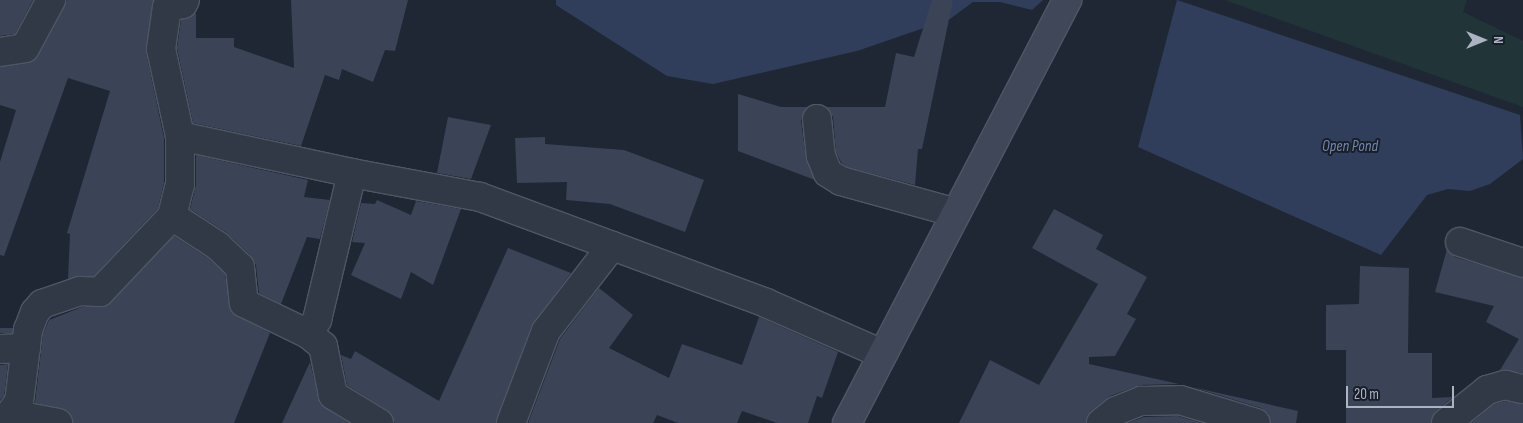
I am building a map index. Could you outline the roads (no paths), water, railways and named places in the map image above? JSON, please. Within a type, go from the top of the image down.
[{"type":"street","points":[[0,52],[24,48],[51,0]]},
{"type":"street","points":[[7,418],[19,402],[13,348],[28,330],[42,304],[80,291],[100,292],[172,216],[180,186],[180,136],[162,49],[167,7],[183,4],[185,0]]},
{"type":"street","points":[[847,423],[1067,0]]},
{"type":"street","points":[[816,119],[821,156],[828,173],[841,181],[956,214]]},
{"type":"street","points":[[180,136],[352,173],[480,197],[820,324],[882,354]]},
{"type":"street","points":[[308,334],[317,320],[352,173]]},
{"type":"street","points":[[172,216],[218,246],[240,267],[244,303],[308,334],[323,346],[333,395],[378,423]]},
{"type":"street","points":[[1460,242],[1523,263]]},
{"type":"street","points":[[511,423],[546,331],[612,246]]},
{"type":"street","points":[[1446,423],[1487,390],[1505,385],[1523,389]]},
{"type":"street","points":[[1101,423],[1116,411],[1141,401],[1180,400],[1256,423]]},
{"type":"street","points":[[7,418],[58,423]]},
{"type":"water","points":[[556,0],[1043,0],[1032,10],[1000,2],[973,2],[950,19],[857,51],[713,84],[667,76],[556,5]]},
{"type":"water","name":"Open Pond","points":[[1177,0],[1520,115],[1523,159],[1490,184],[1470,191],[1448,189],[1427,195],[1381,255],[1138,147]]}]
